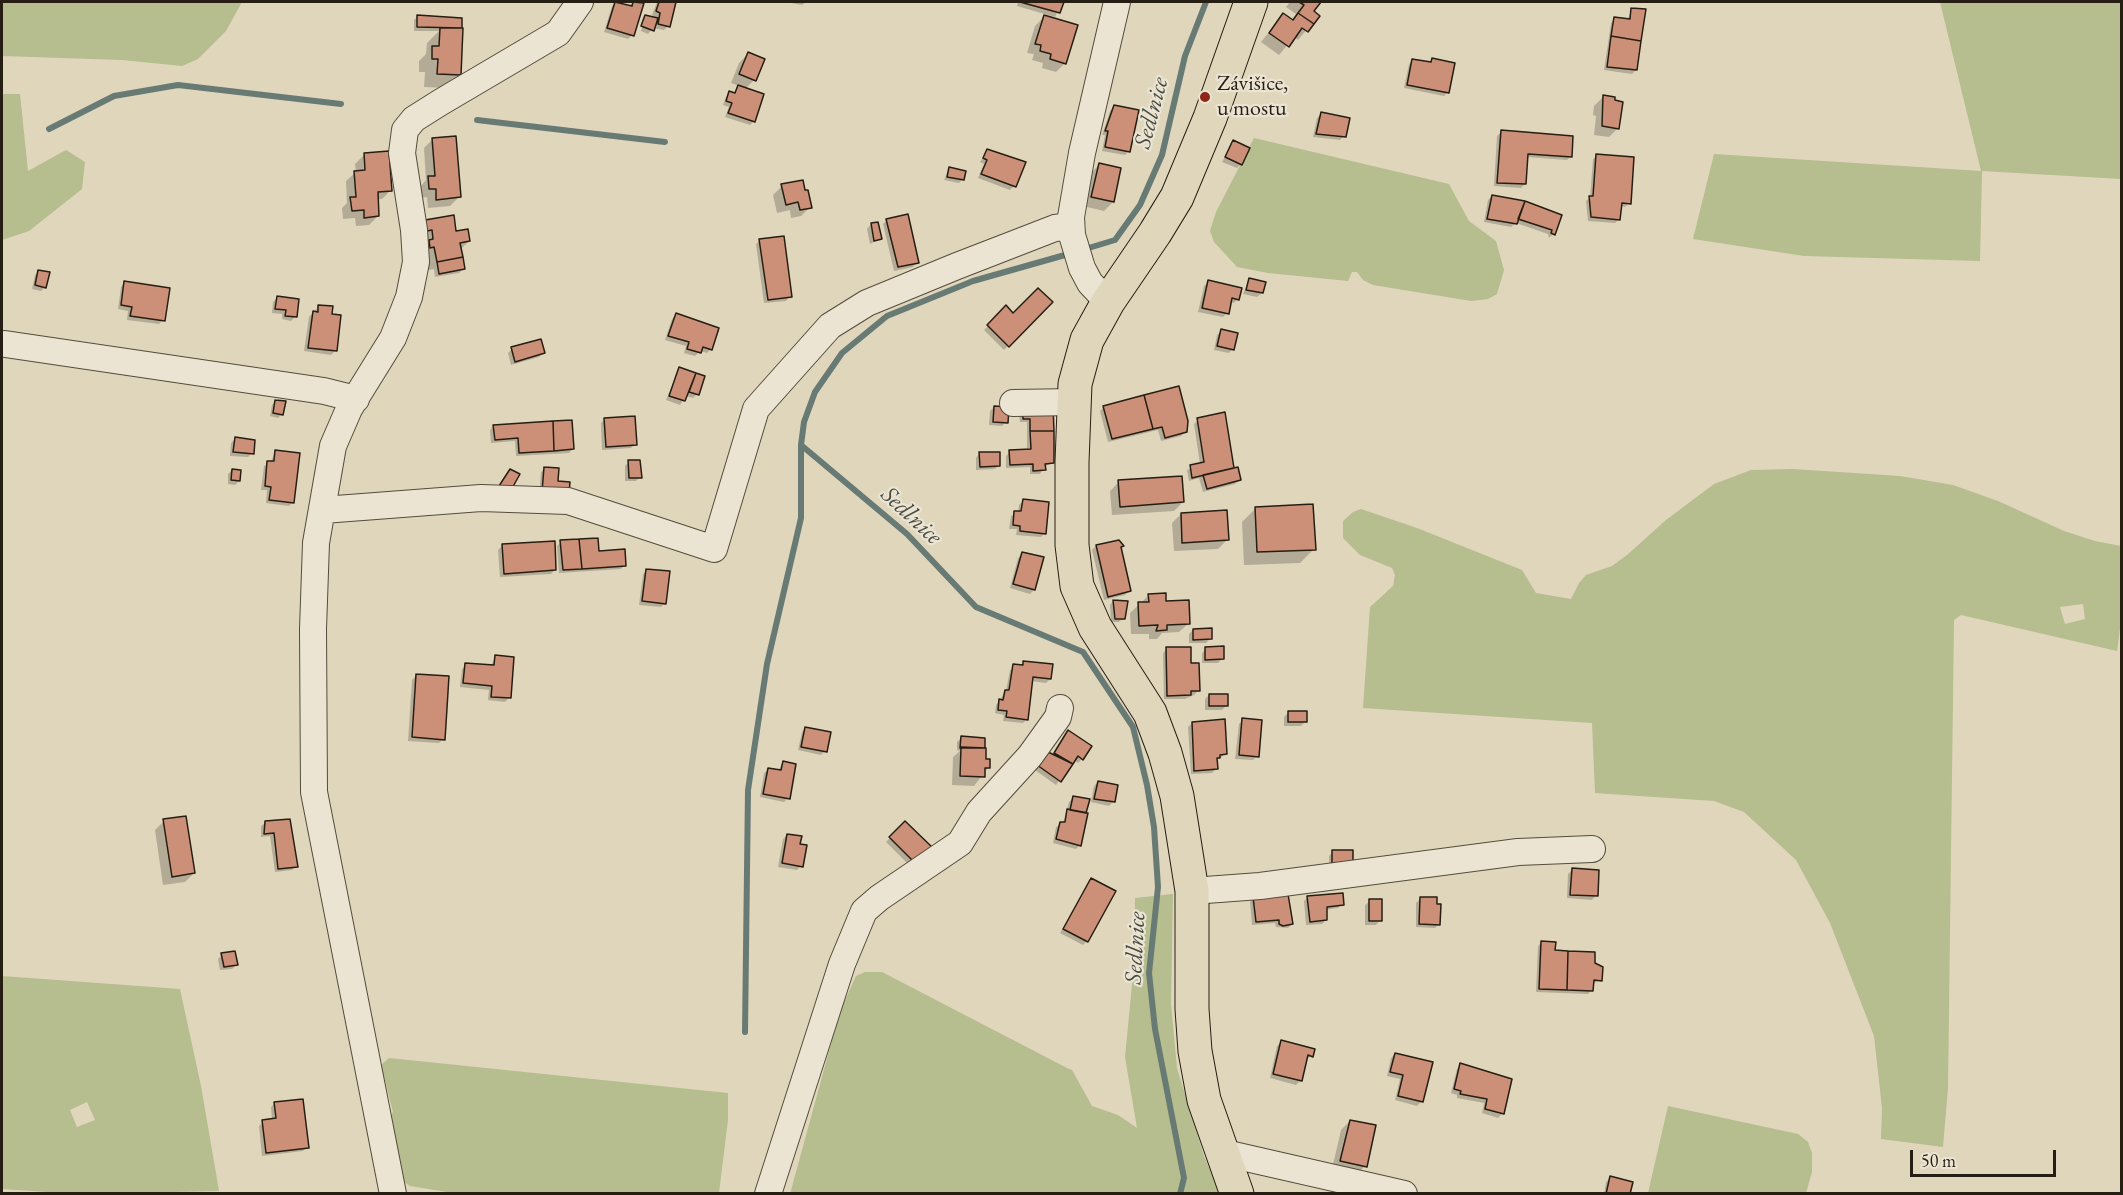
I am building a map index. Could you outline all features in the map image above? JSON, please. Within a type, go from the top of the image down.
[{"type":"main road","points":[[1237,1194],[1220,1152],[1204,1100],[1195,1051],[1192,1009],[1192,891],[1179,804],[1158,732],[1141,697],[1095,627],[1077,586],[1072,545],[1074,402],[1081,354],[1096,321],[1097,290],[1155,233],[1177,197],[1210,118],[1251,2]]},
{"type":"street","points":[[393,1194],[314,792],[313,629],[316,543],[333,446],[356,399],[393,338],[409,297],[416,262],[414,230],[402,153],[405,130],[414,119],[558,33],[580,2]]},
{"type":"street","points":[[1097,290],[1071,231],[1080,163],[1117,2]]},
{"type":"street","points":[[323,510],[481,498],[568,501],[714,549],[756,409],[830,326],[867,303],[1034,236],[1071,231]]},
{"type":"street","points":[[5,344],[324,391],[356,399]]},
{"type":"street","points":[[1013,403],[1074,402]]},
{"type":"street","points":[[768,1194],[842,964],[864,911],[879,898],[960,843],[979,813],[1030,756],[1058,717],[1060,708]]},
{"type":"street","points":[[1192,891],[1271,885],[1518,852],[1592,849]]},
{"type":"street","points":[[1220,1152],[1404,1194]]},
{"type":"green space","points":[[2,2],[242,2],[226,31],[198,59],[182,66],[122,60],[2,56]]},
{"type":"green space","points":[[1940,2],[2121,2],[2121,179],[1982,171],[1980,261],[1804,256],[1693,239],[1714,154],[1981,171]]},
{"type":"green space","points":[[2,94],[20,94],[28,171],[66,150],[85,162],[82,189],[29,231],[2,240]]},
{"type":"green space","points":[[1254,138],[1449,184],[1469,221],[1496,241],[1504,270],[1497,294],[1488,299],[1471,301],[1373,285],[1363,280],[1357,272],[1352,272],[1348,281],[1268,273],[1237,267],[1214,242],[1210,231],[1216,212]]},
{"type":"green space","points":[[1793,469],[1900,476],[1953,485],[1998,501],[2064,531],[2121,546],[2121,621],[2117,651],[1961,615],[1954,620],[1948,1088],[1943,1147],[1881,1139],[1882,1108],[1874,1036],[1830,923],[1796,860],[1744,812],[1714,801],[1595,793],[1592,723],[1363,708],[1370,607],[1393,586],[1395,575],[1392,568],[1360,555],[1343,538],[1343,521],[1353,512],[1361,509],[1417,528],[1522,570],[1536,593],[1571,599],[1586,575],[1612,566],[1666,520],[1714,484],[1751,470]],"holes":[[[2083,604],[2085,619],[2065,624],[2060,607]]]},
{"type":"green space","points":[[1173,894],[1171,1004],[1177,1068],[1204,1156],[1220,1193],[790,1194],[840,1011],[856,976],[865,972],[882,972],[1072,1070],[1092,1106],[1118,1115],[1137,1128],[1125,1057],[1134,964],[1135,898]]},
{"type":"green space","points":[[2,976],[180,989],[201,1086],[219,1191],[78,1194],[2,1189]],"holes":[[[87,1102],[95,1120],[77,1127],[70,1110]]]},
{"type":"green space","points":[[389,1058],[728,1093],[728,1120],[719,1193],[459,1194],[410,1186],[401,1180],[389,1119],[393,1112],[381,1065]]},
{"type":"green space","points":[[1668,1106],[1798,1134],[1808,1142],[1812,1153],[1812,1172],[1806,1193],[1648,1193]]},
{"type":"building","points":[[615,2],[632,6],[633,2],[644,3],[634,36],[607,28]]},
{"type":"building","points":[[659,2],[676,2],[670,27],[658,24],[660,13],[656,11]]},
{"type":"building","points":[[1020,2],[1064,2],[1060,13]]},
{"type":"building","points":[[1299,2],[1321,2],[1314,11],[1320,16],[1314,24],[1298,13],[1304,5]]},
{"type":"building","points":[[1631,8],[1646,9],[1641,41],[1611,36],[1614,17],[1630,19]]},
{"type":"building","points":[[1283,13],[1293,20],[1298,13],[1314,24],[1308,32],[1302,28],[1289,47],[1269,33]]},
{"type":"building","points":[[417,15],[462,18],[462,28],[417,27]]},
{"type":"building","points":[[645,15],[658,18],[654,31],[641,26]]},
{"type":"building","points":[[1044,15],[1078,25],[1066,64],[1050,59],[1051,54],[1040,51],[1041,45],[1035,44]]},
{"type":"building","points":[[440,28],[463,28],[461,75],[437,74],[438,59],[432,59],[432,46],[439,46]]},
{"type":"building","points":[[1611,36],[1641,41],[1637,70],[1607,67]]},
{"type":"building","points":[[748,52],[765,59],[756,81],[739,74]]},
{"type":"building","points":[[1432,58],[1455,63],[1449,93],[1407,85],[1412,59],[1431,62]]},
{"type":"building","points":[[738,85],[764,94],[755,122],[728,113],[732,103],[726,101],[729,91],[735,93]]},
{"type":"building","points":[[1603,95],[1615,97],[1615,100],[1623,102],[1619,129],[1602,126]]},
{"type":"building","points":[[1114,105],[1139,110],[1130,152],[1105,147],[1108,131],[1105,131]]},
{"type":"building","points":[[1321,112],[1350,118],[1346,137],[1316,134]]},
{"type":"building","points":[[1501,130],[1573,136],[1572,157],[1528,154],[1526,184],[1497,183]]},
{"type":"building","points":[[456,136],[461,197],[436,200],[436,189],[429,189],[428,176],[435,176],[432,138]]},
{"type":"building","points":[[1233,140],[1250,148],[1242,165],[1225,157]]},
{"type":"building","points":[[987,149],[1026,162],[1016,187],[981,174],[987,160],[983,158]]},
{"type":"building","points":[[389,151],[392,191],[378,192],[379,216],[364,218],[364,210],[352,211],[350,197],[356,197],[354,171],[365,170],[364,153]]},
{"type":"building","points":[[1596,154],[1634,157],[1631,204],[1622,203],[1620,220],[1591,217],[1589,196],[1593,196]]},
{"type":"building","points":[[1099,163],[1121,168],[1114,202],[1091,197]]},
{"type":"building","points":[[949,167],[966,171],[964,180],[947,177]]},
{"type":"building","points":[[803,180],[812,208],[800,210],[798,202],[786,205],[781,184]]},
{"type":"building","points":[[1492,195],[1525,201],[1517,224],[1487,219]]},
{"type":"building","points":[[1525,201],[1562,215],[1555,235],[1551,233],[1552,230],[1518,219]]},
{"type":"building","points":[[908,214],[919,263],[898,267],[886,219]]},
{"type":"building","points":[[454,215],[456,231],[468,229],[470,241],[460,243],[463,257],[437,262],[434,247],[430,248],[429,240],[433,239],[432,230],[427,231],[425,220]]},
{"type":"building","points":[[878,222],[882,239],[874,241],[871,223]]},
{"type":"building","points":[[784,236],[792,297],[768,300],[759,239]]},
{"type":"building","points":[[463,257],[465,269],[439,274],[437,262]]},
{"type":"building","points":[[38,270],[50,272],[46,288],[35,285]]},
{"type":"building","points":[[1249,278],[1266,282],[1263,293],[1246,290]]},
{"type":"building","points":[[1208,280],[1242,288],[1239,300],[1232,298],[1229,314],[1202,308]]},
{"type":"building","points":[[124,281],[170,288],[165,321],[130,316],[132,307],[121,305]]},
{"type":"building","points":[[1038,288],[1053,302],[1009,347],[987,325],[1006,305],[1013,313]]},
{"type":"building","points":[[277,296],[299,299],[297,317],[285,316],[286,310],[275,309]]},
{"type":"building","points":[[318,305],[333,306],[332,314],[341,315],[337,351],[308,348],[313,311],[318,312]]},
{"type":"building","points":[[676,313],[719,328],[712,350],[703,347],[701,353],[687,349],[689,342],[668,336]]},
{"type":"building","points":[[1221,329],[1238,333],[1234,350],[1217,346]]},
{"type":"building","points":[[541,339],[545,353],[515,362],[511,347]]},
{"type":"building","points":[[679,367],[696,373],[685,401],[669,396]]},
{"type":"building","points":[[696,373],[705,376],[699,395],[689,392]]},
{"type":"building","points":[[1179,386],[1188,421],[1187,432],[1165,438],[1162,427],[1153,429],[1144,395]]},
{"type":"building","points":[[1144,395],[1153,429],[1112,439],[1103,406]]},
{"type":"building","points":[[275,400],[286,401],[283,415],[273,413]]},
{"type":"building","points":[[994,406],[1009,407],[1008,423],[993,422]]},
{"type":"building","points":[[1053,406],[1054,431],[1030,431],[1030,419],[1023,419],[1023,409]]},
{"type":"building","points":[[1225,412],[1234,468],[1192,478],[1190,465],[1204,462],[1197,418]]},
{"type":"building","points":[[635,416],[637,445],[606,447],[604,418]]},
{"type":"building","points":[[572,420],[574,449],[554,451],[553,421]]},
{"type":"building","points":[[553,421],[554,451],[519,453],[518,438],[495,440],[493,425]]},
{"type":"building","points":[[1030,431],[1054,431],[1054,463],[1045,464],[1046,470],[1033,471],[1033,464],[1010,465],[1009,450],[1031,449]]},
{"type":"building","points":[[235,437],[255,440],[254,454],[233,452]]},
{"type":"building","points":[[275,450],[300,453],[294,503],[269,500],[271,487],[265,486],[267,461],[274,461]]},
{"type":"building","points":[[979,452],[1000,452],[1000,466],[980,467]]},
{"type":"building","points":[[628,460],[640,460],[642,478],[629,478]]},
{"type":"building","points":[[544,467],[559,468],[558,481],[570,482],[569,494],[542,492]]},
{"type":"building","points":[[1238,467],[1241,480],[1207,489],[1203,475]]},
{"type":"building","points":[[232,469],[241,470],[240,481],[231,480]]},
{"type":"building","points":[[510,469],[520,474],[510,492],[499,486]]},
{"type":"building","points":[[1182,476],[1184,502],[1120,507],[1118,480]]},
{"type":"building","points":[[1023,499],[1049,502],[1046,534],[1020,531],[1020,526],[1013,525],[1014,511],[1021,511]]},
{"type":"building","points":[[1313,504],[1316,550],[1257,552],[1255,507]]},
{"type":"building","points":[[1227,510],[1229,540],[1182,543],[1181,513]]},
{"type":"building","points":[[598,538],[599,551],[625,549],[626,566],[582,569],[579,539]]},
{"type":"building","points":[[579,539],[582,569],[563,570],[560,540]]},
{"type":"building","points":[[1119,540],[1124,546],[1121,547],[1131,591],[1108,597],[1096,545]]},
{"type":"building","points":[[555,541],[556,570],[504,574],[502,544]]},
{"type":"building","points":[[1022,552],[1044,557],[1035,590],[1013,584]]},
{"type":"building","points":[[646,569],[670,571],[666,604],[642,601]]},
{"type":"building","points":[[1166,593],[1166,601],[1189,600],[1190,624],[1167,625],[1167,630],[1156,631],[1158,625],[1139,626],[1138,602],[1149,602],[1148,594]]},
{"type":"building","points":[[1113,600],[1128,601],[1125,619],[1115,619]]},
{"type":"building","points":[[1212,628],[1212,639],[1193,640],[1193,629]]},
{"type":"building","points":[[1224,646],[1224,659],[1205,660],[1205,647]]},
{"type":"building","points":[[1166,647],[1191,647],[1191,663],[1199,663],[1200,691],[1191,691],[1191,695],[1167,696]]},
{"type":"building","points":[[495,655],[514,657],[511,698],[491,697],[492,686],[463,683],[465,663],[494,665]]},
{"type":"building","points":[[1023,661],[1053,664],[1051,679],[1033,677],[1028,720],[1006,717],[1007,711],[998,710],[999,699],[1003,700],[1005,690],[1009,690],[1013,664],[1023,665]]},
{"type":"building","points":[[416,674],[449,676],[445,740],[412,737]]},
{"type":"building","points":[[1209,694],[1228,694],[1228,706],[1209,706]]},
{"type":"building","points":[[1288,711],[1307,711],[1307,722],[1288,722]]},
{"type":"building","points":[[1242,718],[1262,720],[1259,757],[1239,755]]},
{"type":"building","points":[[1225,719],[1227,754],[1217,758],[1218,769],[1194,771],[1192,722]]},
{"type":"building","points":[[805,727],[831,732],[827,752],[801,747]]},
{"type":"building","points":[[1068,730],[1092,746],[1083,760],[1078,756],[1073,764],[1054,753]]},
{"type":"building","points":[[961,736],[985,738],[985,748],[960,748]]},
{"type":"building","points":[[961,747],[986,748],[986,759],[990,759],[990,768],[985,768],[985,777],[960,776]]},
{"type":"building","points":[[1046,751],[1073,764],[1061,782],[1037,765]]},
{"type":"building","points":[[783,761],[796,764],[790,799],[763,794],[768,768],[781,770]]},
{"type":"building","points":[[1098,781],[1118,785],[1115,802],[1094,799]]},
{"type":"building","points":[[1073,796],[1090,799],[1086,813],[1070,810]]},
{"type":"building","points":[[1067,809],[1088,813],[1081,846],[1056,839],[1060,822],[1065,822]]},
{"type":"building","points":[[186,816],[195,873],[172,877],[163,819]]},
{"type":"building","points":[[290,819],[298,867],[278,869],[274,833],[264,834],[265,821]]},
{"type":"building","points":[[905,821],[933,848],[916,864],[889,837]]},
{"type":"building","points":[[787,834],[802,836],[800,844],[807,845],[803,867],[782,863]]},
{"type":"building","points":[[1332,850],[1353,850],[1353,863],[1332,863]]},
{"type":"building","points":[[1572,868],[1599,870],[1598,896],[1570,895]]},
{"type":"building","points":[[1091,878],[1116,891],[1088,942],[1063,929]]},
{"type":"building","points":[[1343,893],[1344,905],[1327,907],[1327,920],[1310,922],[1307,896]]},
{"type":"building","points":[[1288,894],[1293,924],[1283,926],[1279,924],[1279,920],[1256,922],[1253,897]]},
{"type":"building","points":[[1420,897],[1437,897],[1437,904],[1441,904],[1440,925],[1419,924]]},
{"type":"building","points":[[1369,899],[1382,899],[1382,921],[1369,921]]},
{"type":"building","points":[[1541,941],[1556,942],[1555,950],[1568,951],[1567,990],[1539,989]]},
{"type":"building","points":[[235,951],[238,965],[224,967],[221,953]]},
{"type":"building","points":[[1568,951],[1595,952],[1595,963],[1603,967],[1602,981],[1594,980],[1593,991],[1567,990]]},
{"type":"building","points":[[1281,1040],[1315,1049],[1313,1057],[1308,1055],[1302,1081],[1273,1074]]},
{"type":"building","points":[[1395,1053],[1433,1062],[1423,1102],[1398,1096],[1403,1075],[1390,1072]]},
{"type":"building","points":[[1460,1063],[1512,1079],[1504,1114],[1485,1109],[1487,1099],[1460,1094],[1461,1091],[1454,1089]]},
{"type":"building","points":[[303,1099],[309,1148],[266,1153],[262,1120],[276,1118],[274,1102]]},
{"type":"building","points":[[1350,1120],[1376,1125],[1367,1167],[1340,1161]]},
{"type":"building","points":[[1610,1176],[1633,1182],[1630,1194],[1606,1194]]},
{"type":"waterway","name":"Sedlnice","points":[[1082,250],[1115,240],[1140,205],[1162,155],[1185,56],[1206,2]]},
{"type":"waterway","points":[[49,129],[114,96],[178,85],[341,104]]},
{"type":"waterway","points":[[477,120],[665,142]]},
{"type":"waterway","name":"Sedlnice","points":[[1072,253],[973,281],[887,316],[842,353],[815,392],[804,422],[801,445],[907,534],[976,607],[1083,652],[1133,727],[1154,827],[1158,887],[1149,973],[1155,1029],[1184,1178],[1180,1194]]},
{"type":"waterway","points":[[745,1032],[748,790],[767,664],[801,518],[801,445]]},
{"type":"place","name":"Závišice, u mostu","points":[[1205,97]]}]
